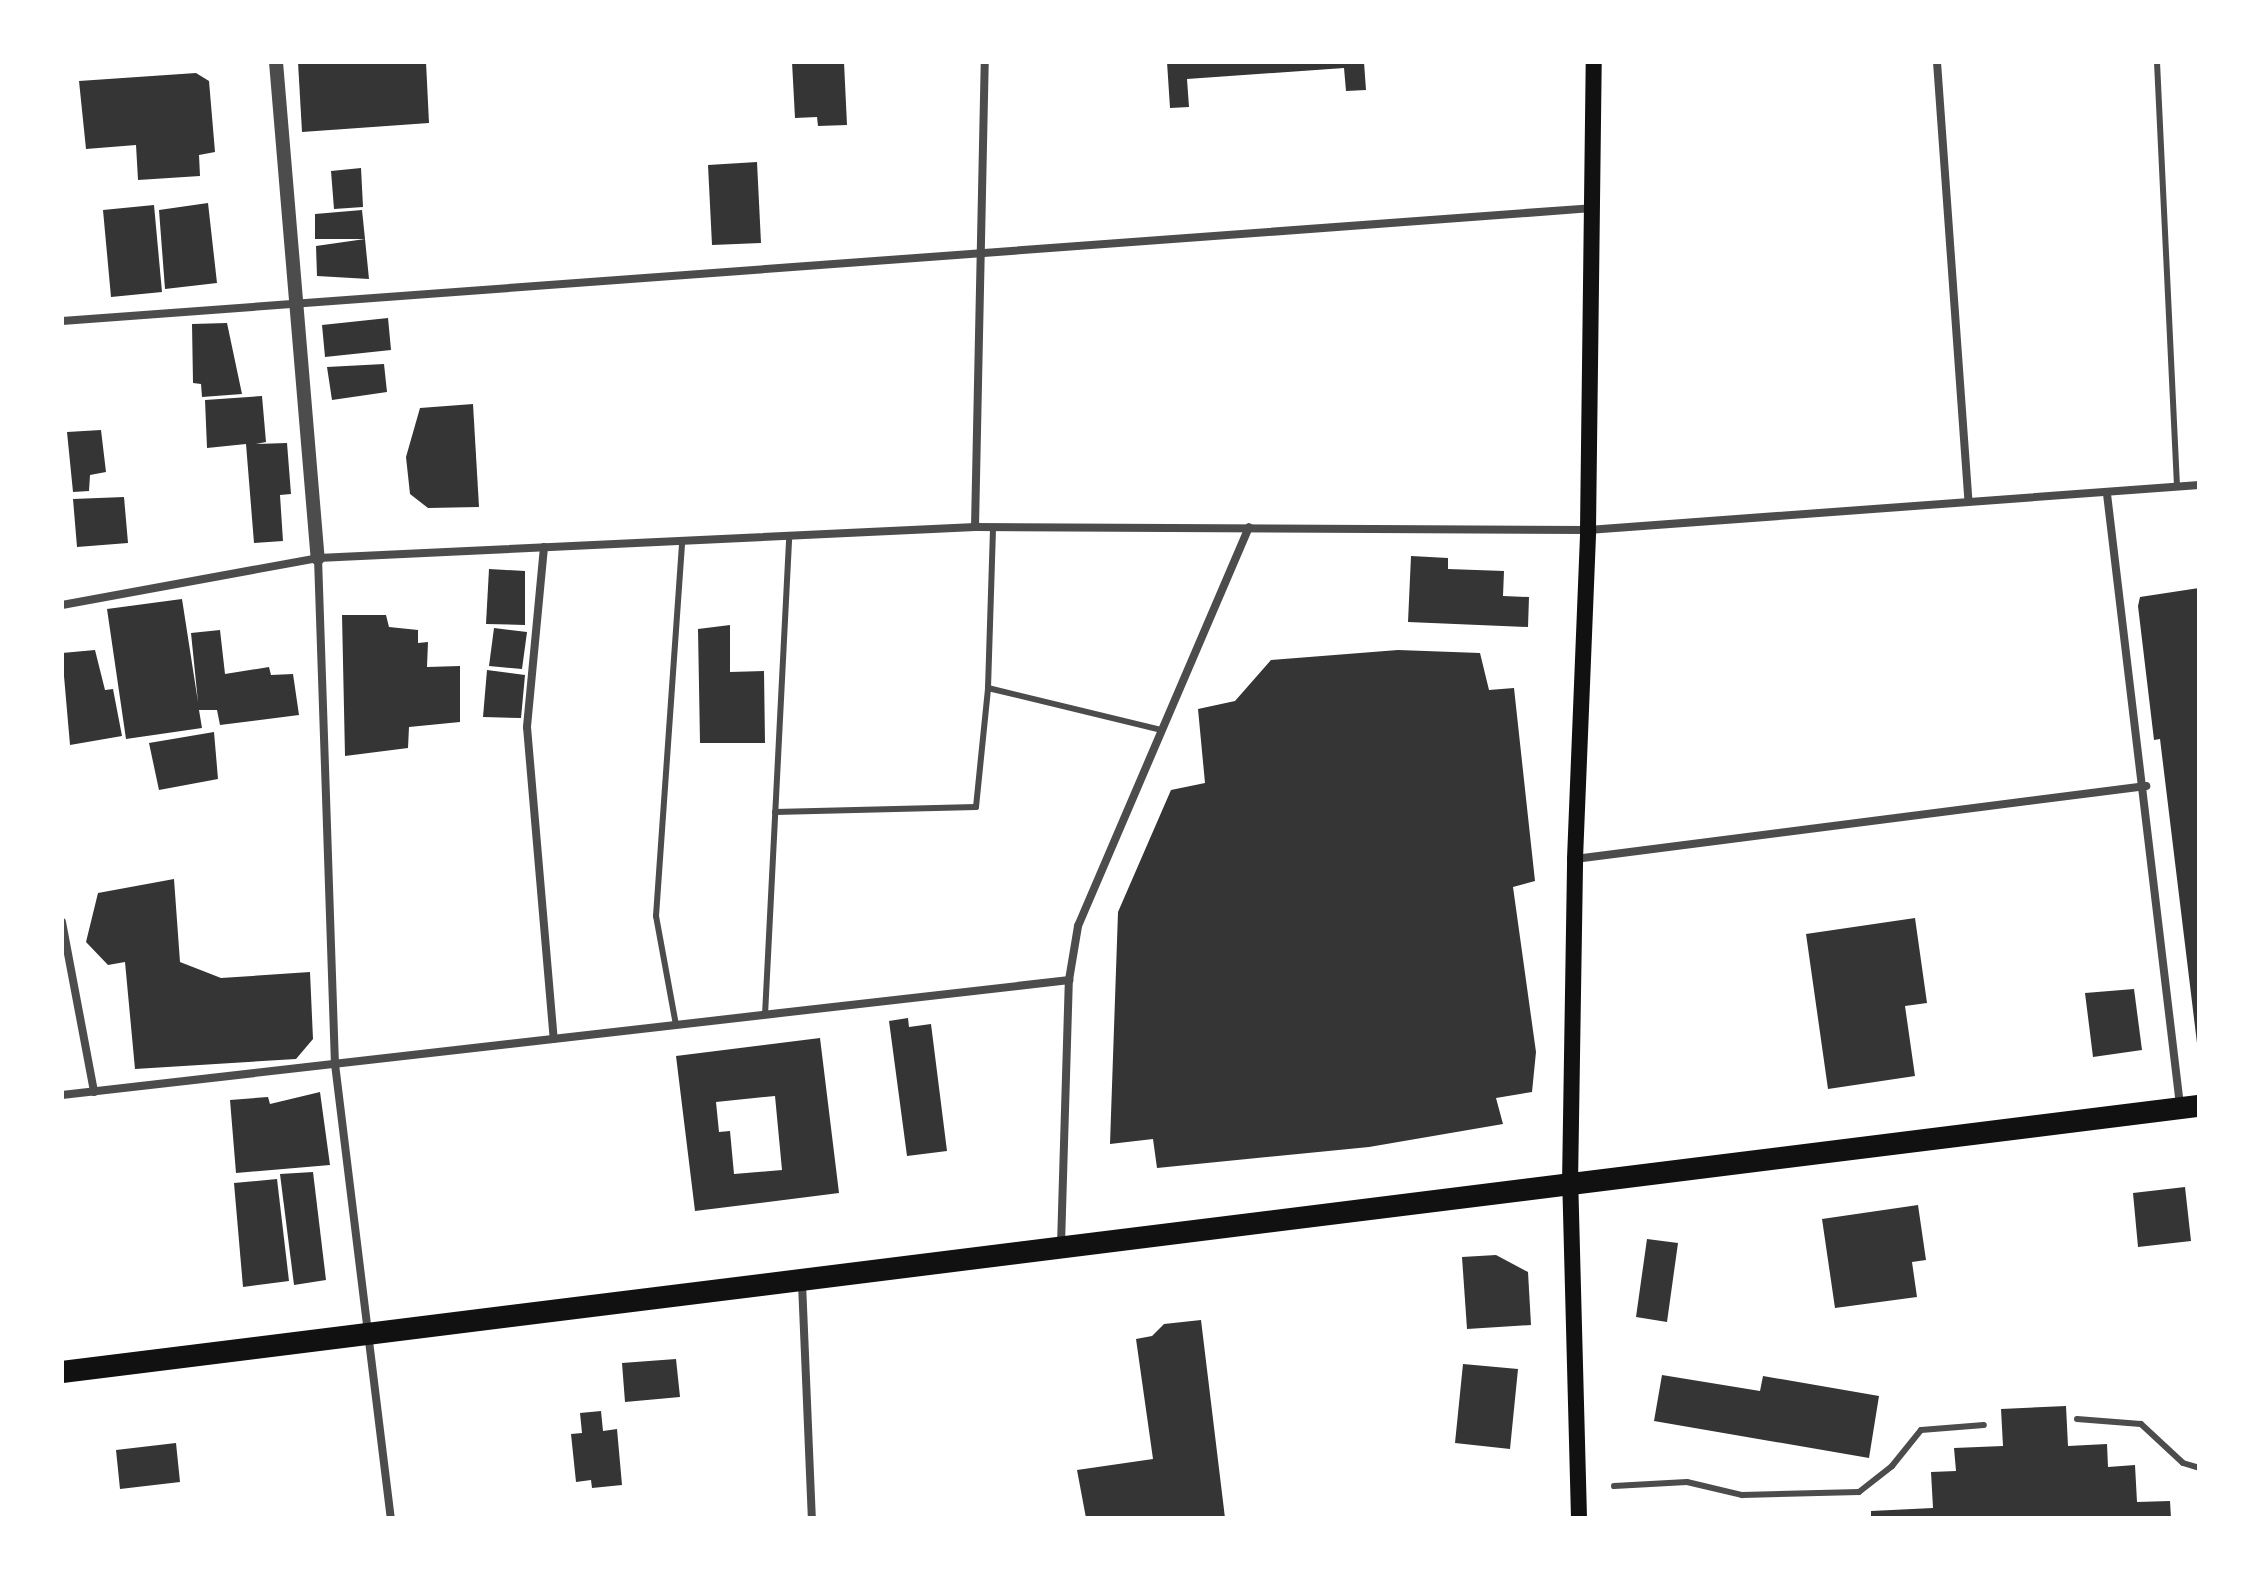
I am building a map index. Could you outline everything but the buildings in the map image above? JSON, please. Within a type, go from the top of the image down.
[{"type":"highway","points":[[62,1372],[1061,1245],[2190,1107]]},
{"type":"main road","points":[[1579,1518],[1570,1184],[1575,859],[1588,530],[1594,62]]},
{"type":"street","points":[[276,62],[318,558],[335,1064],[391,1518]]},
{"type":"street","points":[[975,527],[977,253],[985,62]]},
{"type":"street","points":[[1937,62],[1968,499]]},
{"type":"street","points":[[62,321],[296,301],[1593,208]]},
{"type":"street","points":[[62,605],[318,558],[975,527],[1588,530],[1968,499],[2107,494],[2199,485]]},
{"type":"street","points":[[2107,494],[2190,1107]]},
{"type":"street","points":[[1061,1245],[1069,980],[1078,926],[1249,527]]},
{"type":"street","points":[[544,547],[527,727],[554,1039]]},
{"type":"street","points":[[1575,859],[2146,786]]},
{"type":"street","points":[[62,922],[94,1092]]},
{"type":"street","points":[[62,1095],[1069,980]]},
{"type":"street","points":[[802,1279],[812,1518]]},
{"type":"lane","points":[[2157,62],[2177,487]]},
{"type":"lane","points":[[775,812],[976,807],[988,688],[993,527]]},
{"type":"lane","points":[[765,1015],[789,536]]},
{"type":"lane","points":[[676,1025],[656,916],[682,541]]},
{"type":"lane","points":[[988,688],[1162,730]]},
{"type":"lane","points":[[2077,1419],[2141,1424],[2183,1463],[2199,1468]]},
{"type":"lane","points":[[1614,1486],[1687,1482],[1742,1495],[1859,1492],[1892,1466],[1921,1430],[1984,1425]]}]
